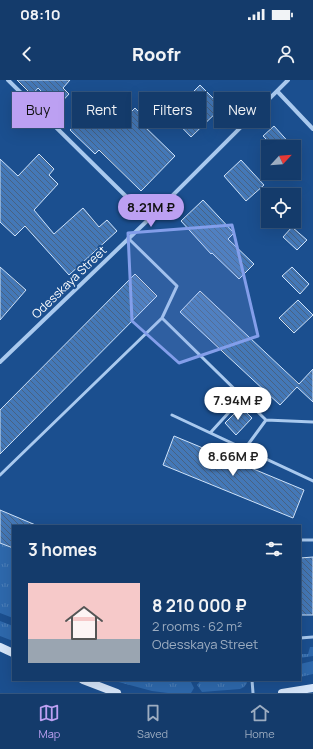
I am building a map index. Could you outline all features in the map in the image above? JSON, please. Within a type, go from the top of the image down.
[{"type":"main road","points":[[0,648],[12,653]]},
{"type":"main road","points":[[86,681],[117,693]]},
{"type":"main road","points":[[282,693],[313,688]]},
{"type":"street","points":[[8,80],[149,219]]},
{"type":"street","name":"Odesskaya Street","points":[[0,362],[149,219],[288,80]]},
{"type":"street","points":[[278,91],[313,129]]},
{"type":"lane","points":[[0,474],[162,318],[177,286],[128,238]]},
{"type":"lane","points":[[162,318],[266,420],[313,422]]},
{"type":"lane","points":[[211,432],[242,398]]},
{"type":"lane","points":[[172,415],[313,481]]},
{"type":"lane","points":[[244,450],[266,420]]},
{"type":"lane","points":[[301,540],[313,540]]},
{"type":"lane","points":[[301,638],[313,637]]},
{"type":"lane","points":[[252,681],[253,693]]},
{"type":"highlighted area","points":[[232,225],[258,336],[179,363],[132,321],[128,233]]},
{"type":"green space","points":[[0,543],[12,549],[12,618],[0,613]]},
{"type":"green space","points":[[0,621],[12,626],[12,641],[0,636]]},
{"type":"green space","points":[[310,647],[313,647],[313,656],[301,658],[301,654],[308,654]]},
{"type":"green space","points":[[313,661],[313,674],[301,677],[301,664]]},
{"type":"green space","points":[[115,681],[182,681],[191,682],[194,688],[191,693],[152,691]]},
{"type":"green space","points":[[200,681],[246,681],[247,683],[240,689],[202,692],[197,685]]},
{"type":"building","points":[[17,80],[70,80],[63,88],[69,94],[64,99],[64,92],[42,92],[38,88],[35,92],[29,92]]},
{"type":"building","points":[[200,85],[214,99],[214,115],[206,122],[206,92],[193,92]]},
{"type":"building","points":[[135,108],[139,112],[139,128],[146,128],[175,156],[141,191],[99,150],[95,154],[70,130],[72,128],[131,128],[131,112]]},
{"type":"building","points":[[274,126],[287,140],[267,140],[263,136]]},
{"type":"building","points":[[182,128],[200,128],[191,137]]},
{"type":"building","points":[[39,154],[54,169],[49,175],[58,184],[34,210],[54,234],[83,208],[99,227],[107,220],[117,231],[69,275],[25,226],[15,236],[0,222],[0,159],[18,176]]},
{"type":"building","points":[[241,160],[264,185],[246,201],[224,176]]},
{"type":"building","points":[[203,200],[234,233],[228,239],[254,264],[239,279],[212,253],[211,254],[181,221]]},
{"type":"building","points":[[291,228],[293,228],[307,240],[297,250],[283,237]]},
{"type":"building","points":[[0,267],[26,290],[0,320]]},
{"type":"building","points":[[292,267],[309,284],[300,294],[282,276]]},
{"type":"building","points":[[135,274],[157,296],[0,454],[0,410]]},
{"type":"building","points":[[200,291],[299,384],[313,369],[313,402],[297,387],[280,405],[180,312]]},
{"type":"building","points":[[298,300],[313,315],[294,333],[279,318]]},
{"type":"building","points":[[241,407],[252,418],[236,435],[225,423]]},
{"type":"building","points":[[174,436],[304,490],[293,518],[163,465]]},
{"type":"building","points":[[0,510],[36,525],[12,525],[12,548],[0,543]]},
{"type":"building","points":[[313,557],[313,615],[301,615],[301,558]]}]
